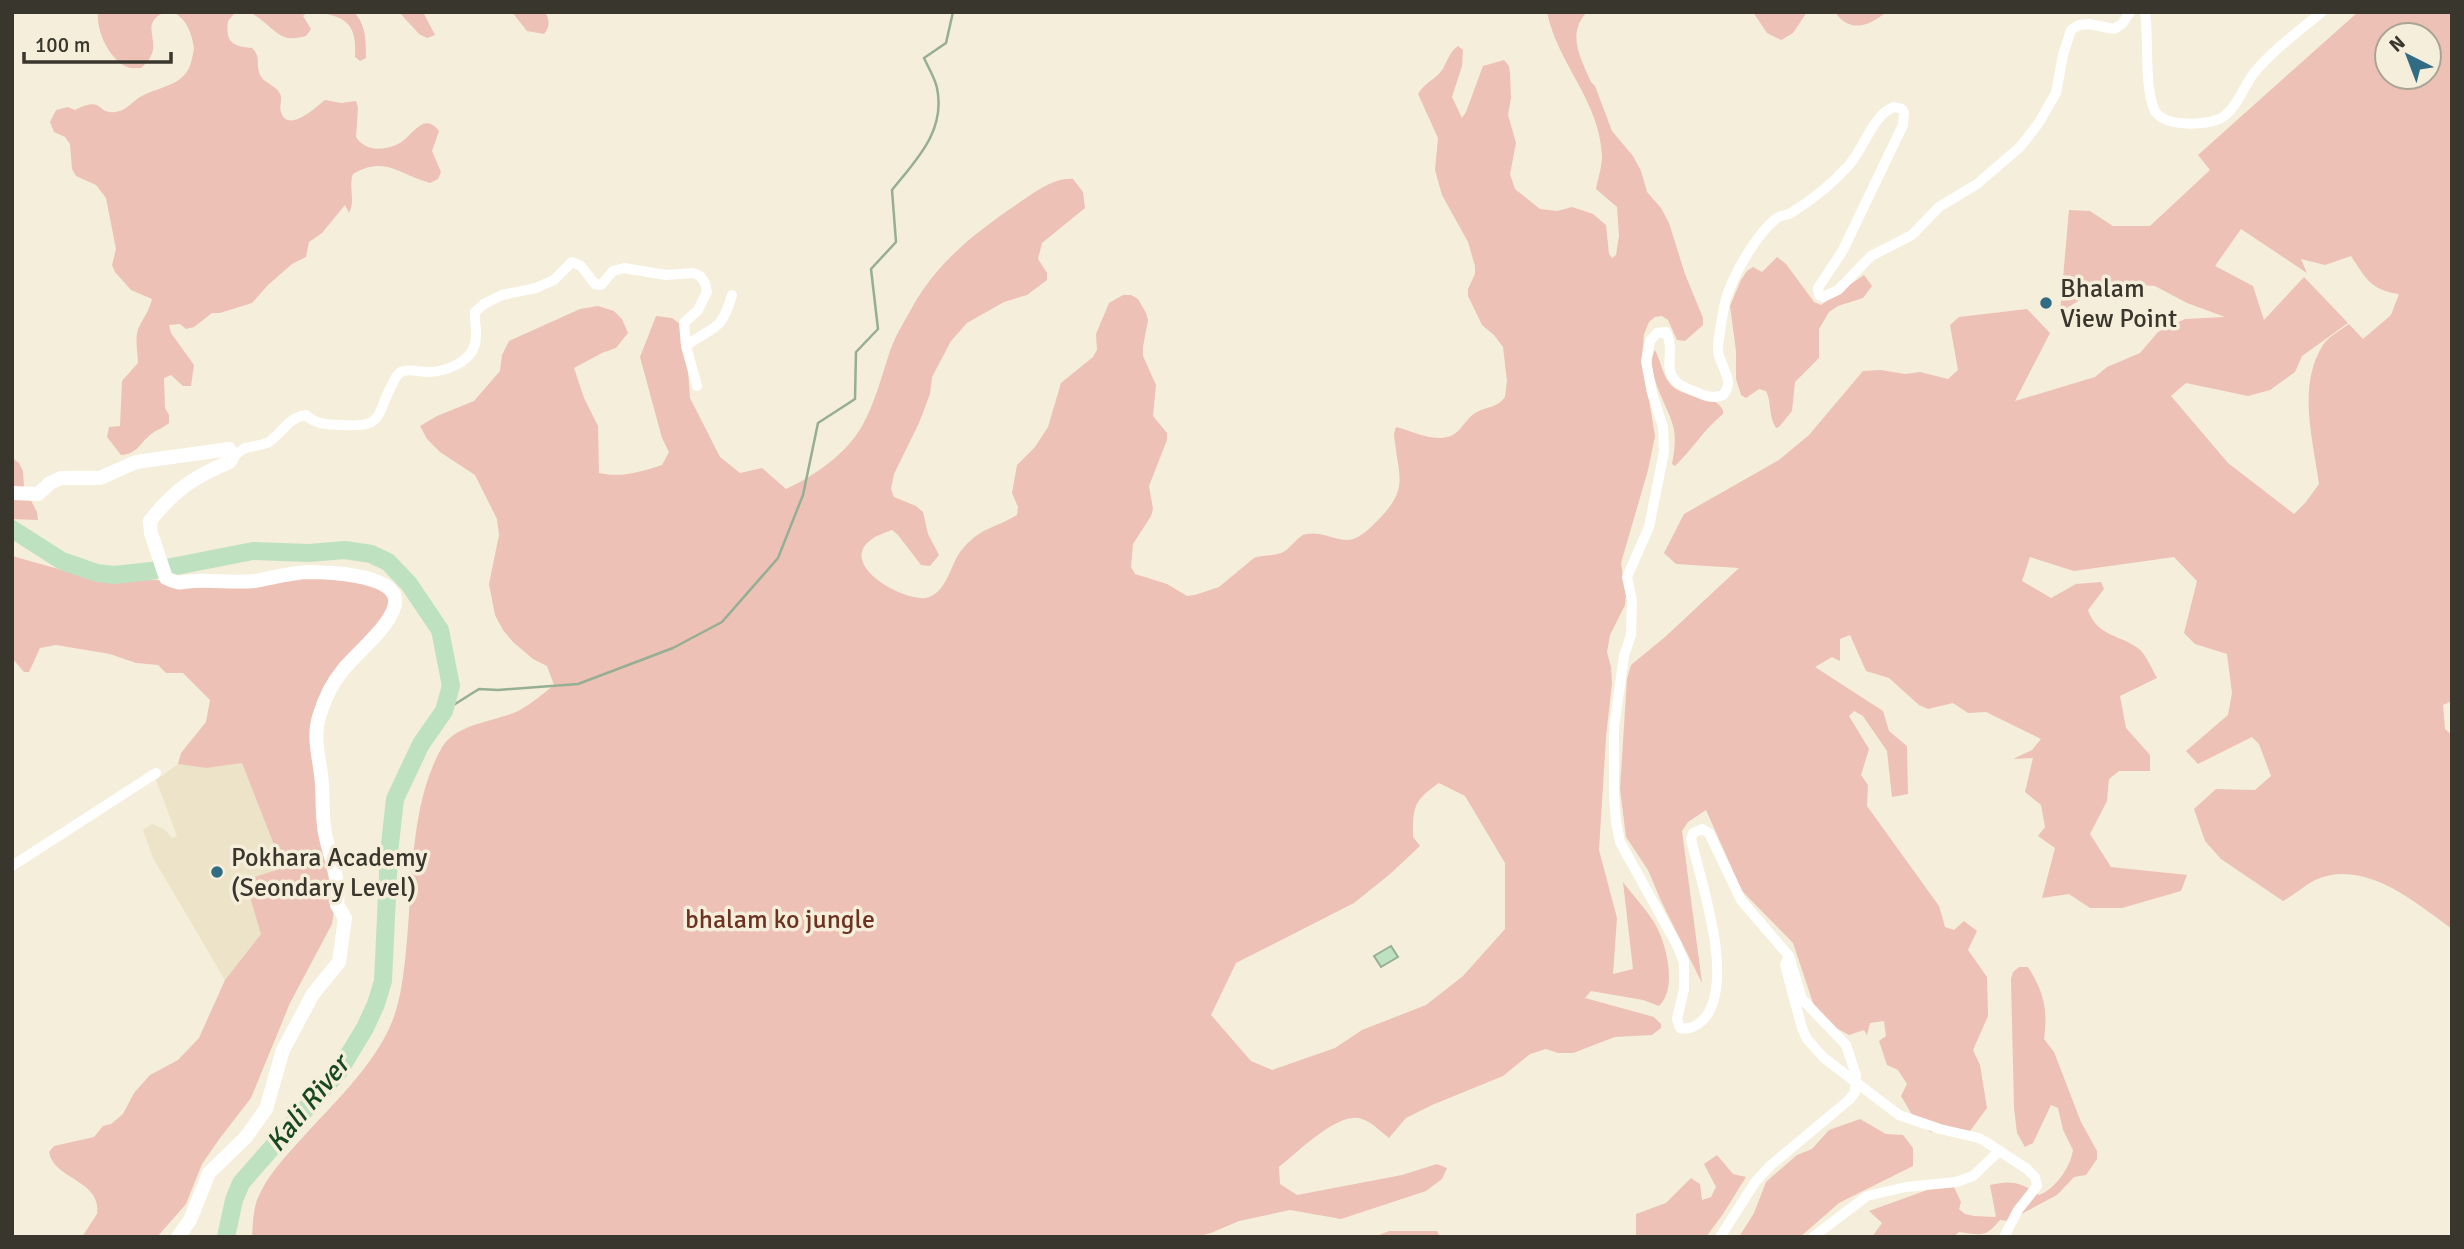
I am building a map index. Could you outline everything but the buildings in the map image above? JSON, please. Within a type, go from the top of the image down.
[{"type":"street","points":[[1720,1237],[1756,1181],[1771,1165],[1844,1106],[1853,1096],[1856,1083],[1854,1066],[1846,1045],[1802,999],[1789,956],[1741,900],[1709,833],[1702,829],[1696,830],[1691,839],[1714,936],[1716,989],[1711,1007],[1701,1022],[1693,1027],[1680,1028],[1677,1013],[1684,979],[1681,953],[1618,836],[1614,796],[1614,727],[1623,656],[1632,635],[1632,600],[1627,577],[1649,527],[1664,452],[1662,427],[1646,362],[1648,347],[1657,332],[1666,332],[1669,369],[1674,380],[1682,387],[1708,397],[1723,395],[1730,382],[1719,360],[1717,347],[1725,302],[1742,266],[1766,228],[1780,216],[1788,215],[1800,207],[1847,168],[1884,112],[1894,107],[1902,109],[1903,125],[1843,250],[1818,288],[1819,295],[1823,297],[1838,290],[1871,256],[1912,235],[1939,207],[1978,184],[2020,147],[2038,124],[2056,93],[2071,30],[2082,24],[2114,29],[2122,24],[2130,12]]},
{"type":"street","points":[[2145,12],[2154,109],[2163,118],[2184,123],[2209,122],[2222,117],[2233,107],[2263,63],[2322,12]]},
{"type":"street","points":[[178,1237],[190,1220],[209,1172],[246,1137],[260,1119],[270,1098],[277,1063],[283,1050],[313,994],[339,961],[345,918],[337,905],[337,877],[323,825],[316,732],[332,686],[343,670],[388,621],[395,607],[395,600],[393,593],[379,582],[347,575],[304,572],[253,581],[194,580],[181,584],[166,578],[163,572],[150,521],[168,499],[194,478],[229,462],[246,448],[271,440],[287,424],[300,416],[306,415],[312,422],[329,425],[368,425],[380,416],[396,376],[403,370],[446,370],[463,361],[475,344],[475,312],[484,304],[502,295],[536,288],[554,280],[572,262],[581,266],[594,284],[601,285],[613,271],[624,268],[666,275],[693,273],[700,276],[707,292],[698,310],[684,323],[686,346],[697,386]]},
{"type":"street","points":[[686,346],[718,327],[726,314],[732,295]]},
{"type":"street","points":[[12,493],[38,494],[50,483],[61,478],[100,478],[136,462],[162,457],[229,449],[232,458]]},
{"type":"street","points":[[12,866],[156,773]]},
{"type":"street","points":[[1789,956],[1785,965],[1807,1039],[1824,1058],[1899,1115],[1940,1129],[1979,1138],[2035,1177],[2037,1186],[2018,1210],[2004,1237]]},
{"type":"street","points":[[1813,1237],[1867,1196],[1906,1187],[1956,1182],[1973,1175],[1998,1151]]},
{"type":"shaded area","name":"Pokhara Academy (Seondary Level)","points":[[242,762],[283,869],[261,934],[225,980],[153,858],[143,830],[152,824],[164,829],[172,838],[177,836],[156,780],[178,764],[206,768]]},
{"type":"shaded area","points":[[1391,946],[1398,957],[1381,967],[1374,956]]},
{"type":"green space","points":[[98,12],[165,12],[152,23],[153,51],[141,68],[127,67],[108,50],[101,35]]},
{"type":"green space","points":[[173,12],[240,12],[228,21],[229,39],[255,51],[261,76],[279,92],[280,108],[285,118],[296,120],[325,100],[341,103],[356,101],[356,137],[370,148],[376,149],[400,143],[423,124],[434,125],[439,131],[432,151],[441,172],[438,179],[430,183],[384,166],[374,166],[353,174],[349,213],[345,205],[322,233],[309,242],[306,257],[292,264],[252,303],[212,313],[194,327],[186,329],[180,324],[169,325],[171,333],[194,365],[191,386],[183,386],[171,375],[164,378],[165,408],[169,423],[149,436],[132,452],[121,455],[107,437],[109,427],[120,426],[122,381],[138,363],[136,340],[152,299],[131,290],[115,272],[112,265],[116,249],[106,198],[96,185],[76,176],[72,169],[70,144],[65,137],[54,132],[50,122],[56,110],[68,107],[75,110],[91,104],[109,112],[119,111],[142,96],[173,84],[185,75],[194,47],[186,24]]},
{"type":"green space","points":[[248,12],[308,12],[303,16],[311,29],[306,36],[283,37]]},
{"type":"green space","points":[[316,12],[354,12],[363,28],[366,58],[360,61],[355,57],[354,37],[348,24],[335,16]]},
{"type":"green space","points":[[399,12],[423,12],[435,35],[427,38],[419,34]]},
{"type":"green space","points":[[512,12],[545,12],[548,21],[544,34],[527,31]]},
{"type":"green space","name":"bhalam ko jungle","points":[[1547,12],[1587,12],[1577,29],[1580,56],[1612,131],[1633,156],[1647,192],[1661,208],[1669,223],[1685,274],[1703,318],[1703,325],[1685,341],[1677,340],[1668,320],[1662,316],[1649,322],[1644,334],[1642,357],[1655,436],[1621,563],[1625,605],[1610,635],[1607,652],[1612,683],[1599,850],[1617,918],[1613,974],[1633,969],[1623,882],[1648,913],[1659,932],[1665,950],[1669,981],[1659,1006],[1643,1000],[1591,991],[1585,998],[1654,1017],[1661,1024],[1661,1028],[1652,1035],[1615,1037],[1573,1053],[1558,1053],[1546,1049],[1530,1054],[1503,1076],[1406,1118],[1389,1138],[1362,1119],[1353,1118],[1330,1127],[1279,1167],[1280,1184],[1297,1195],[1402,1175],[1437,1164],[1447,1168],[1442,1179],[1426,1191],[1341,1219],[1290,1210],[1239,1221],[1196,1237],[252,1237],[256,1205],[266,1182],[284,1158],[360,1074],[379,1047],[391,1023],[404,972],[418,821],[423,796],[441,749],[456,733],[520,710],[554,685],[547,666],[533,659],[513,642],[495,615],[489,584],[499,535],[497,519],[475,475],[440,452],[427,439],[420,426],[474,401],[500,371],[502,355],[509,341],[580,309],[598,306],[614,311],[622,319],[628,333],[616,348],[574,368],[584,398],[598,426],[599,473],[631,474],[662,465],[669,452],[662,438],[640,357],[656,316],[672,318],[685,328],[690,398],[720,457],[740,473],[762,468],[786,489],[829,463],[848,446],[871,408],[890,351],[914,304],[935,274],[959,248],[1036,191],[1051,183],[1073,179],[1083,192],[1085,208],[1042,243],[1038,259],[1047,273],[1047,280],[1027,295],[1004,302],[967,323],[951,341],[932,377],[930,394],[919,423],[894,474],[891,489],[894,497],[916,506],[923,512],[928,534],[939,555],[930,566],[921,565],[892,530],[872,539],[863,549],[862,559],[876,579],[902,594],[925,598],[938,592],[943,586],[960,552],[974,537],[1017,515],[1018,507],[1012,493],[1017,465],[1035,447],[1048,427],[1061,383],[1093,357],[1097,350],[1096,334],[1109,303],[1123,295],[1131,295],[1138,299],[1148,320],[1143,356],[1156,385],[1153,416],[1167,433],[1167,440],[1149,486],[1153,509],[1133,544],[1131,567],[1135,574],[1167,584],[1187,596],[1195,595],[1219,587],[1254,558],[1285,551],[1306,534],[1348,540],[1360,536],[1386,511],[1398,491],[1400,482],[1394,434],[1396,427],[1444,438],[1458,431],[1474,414],[1496,405],[1505,397],[1507,381],[1503,347],[1482,325],[1468,296],[1475,266],[1468,242],[1442,195],[1435,170],[1438,138],[1418,94],[1444,67],[1455,48],[1458,46],[1463,50],[1462,66],[1452,97],[1462,118],[1483,66],[1504,60],[1509,66],[1511,98],[1508,115],[1516,143],[1510,174],[1515,189],[1540,209],[1557,211],[1572,207],[1593,214],[1606,225],[1609,254],[1612,258],[1616,255],[1619,236],[1617,207],[1596,189],[1602,156],[1594,117],[1552,31]],"holes":[[[1439,783],[1465,796],[1505,863],[1505,929],[1463,976],[1426,1005],[1362,1030],[1335,1048],[1272,1070],[1251,1061],[1211,1015],[1236,963],[1354,903],[1390,874],[1420,846],[1413,837],[1414,811],[1419,800],[1430,789]]]},
{"type":"green space","points":[[1753,12],[1807,12],[1793,33],[1781,40],[1767,33]]},
{"type":"green space","points":[[1835,12],[1886,12],[1859,26],[1846,23]]},
{"type":"green space","points":[[2358,12],[2452,12],[2452,701],[2443,705],[2445,729],[2452,735],[2452,929],[2405,896],[2370,879],[2333,875],[2315,880],[2283,901],[2221,859],[2205,841],[2194,809],[2216,789],[2255,790],[2271,776],[2259,744],[2252,737],[2198,764],[2186,751],[2228,715],[2232,693],[2227,654],[2195,644],[2184,633],[2197,581],[2174,557],[2074,571],[2030,557],[2022,581],[2051,598],[2076,584],[2101,582],[2104,589],[2088,610],[2092,619],[2104,631],[2139,649],[2157,678],[2120,696],[2126,728],[2150,755],[2150,771],[2119,771],[2109,779],[2107,801],[2090,834],[2111,867],[2187,875],[2181,891],[2122,908],[2090,908],[2069,894],[2042,898],[2055,848],[2038,836],[2045,827],[2041,805],[2025,792],[2033,758],[2013,759],[2032,750],[2041,739],[1986,712],[1968,713],[1953,703],[1928,709],[1919,705],[1889,678],[1866,671],[1850,635],[1840,639],[1840,661],[1832,657],[1815,667],[1883,711],[1889,731],[1907,746],[1908,794],[1892,797],[1887,751],[1863,716],[1854,711],[1849,716],[1869,749],[1861,775],[1868,785],[1867,806],[1939,906],[1945,927],[1954,930],[1964,921],[1977,931],[1968,950],[1987,977],[1988,1016],[1973,1050],[1980,1065],[1987,1108],[1970,1131],[1930,1132],[1914,1118],[1901,1096],[1907,1084],[1898,1070],[1887,1065],[1879,1041],[1886,1036],[1884,1021],[1870,1023],[1867,1035],[1864,1030],[1849,1035],[1827,1023],[1814,1006],[1793,943],[1742,891],[1706,810],[1688,822],[1682,831],[1702,983],[1648,870],[1626,837],[1620,789],[1627,679],[1631,665],[1739,568],[1676,564],[1664,553],[1684,514],[1779,460],[1809,435],[1863,371],[1881,370],[1905,374],[1920,372],[1948,379],[1958,370],[1950,325],[1959,317],[2027,309],[2050,333],[2015,401],[2095,377],[2107,367],[2140,353],[2158,332],[2185,319],[2225,317],[2187,303],[2155,286],[2139,285],[2105,285],[2060,312],[2069,210],[2090,211],[2113,226],[2150,226],[2210,170],[2198,155]],"holes":[[[2241,229],[2307,273],[2301,259],[2325,265],[2351,256],[2375,286],[2399,294],[2391,315],[2363,339],[2349,324],[2323,345],[2315,361],[2309,413],[2319,484],[2294,514],[2228,463],[2171,396],[2186,383],[2248,396],[2270,390],[2295,372],[2302,356],[2348,323],[2304,277],[2264,320],[2253,286],[2215,266]]]},
{"type":"green space","points":[[1777,257],[1786,264],[1814,302],[1821,305],[1864,275],[1872,286],[1863,298],[1838,306],[1829,312],[1819,329],[1819,358],[1795,382],[1792,411],[1776,428],[1766,391],[1759,389],[1746,398],[1741,395],[1736,379],[1736,351],[1730,306],[1747,271],[1753,267],[1762,272]]},
{"type":"green space","points":[[1655,350],[1672,386],[1685,393],[1707,398],[1723,410],[1723,414],[1675,466],[1672,464],[1675,443],[1672,421],[1652,369]]},
{"type":"green space","points":[[12,458],[19,463],[23,471],[24,487],[37,512],[38,520],[12,519]]},
{"type":"green space","points":[[12,556],[108,583],[138,579],[172,581],[325,575],[357,580],[386,591],[390,606],[317,709],[335,904],[332,924],[290,1003],[251,1098],[202,1164],[186,1204],[157,1237],[82,1237],[97,1214],[97,1203],[85,1187],[59,1169],[49,1152],[54,1146],[94,1137],[103,1126],[111,1124],[123,1114],[134,1093],[150,1075],[178,1060],[199,1038],[225,980],[261,934],[245,880],[283,868],[242,763],[206,768],[178,764],[181,753],[206,722],[210,700],[183,673],[166,673],[158,665],[136,663],[110,654],[56,645],[40,648],[29,672],[24,672],[12,658]]},
{"type":"green space","points":[[2019,967],[2028,967],[2038,985],[2045,1010],[2044,1039],[2054,1052],[2081,1122],[2097,1151],[2097,1159],[2086,1175],[2074,1177],[2057,1195],[2008,1221],[2000,1220],[1987,1232],[1959,1232],[1953,1237],[1872,1237],[1882,1223],[1869,1211],[1930,1189],[1954,1187],[1961,1202],[1959,1209],[1965,1214],[1996,1217],[1990,1185],[2016,1183],[2039,1195],[2051,1188],[2066,1170],[2073,1150],[2063,1130],[2058,1108],[2051,1105],[2033,1143],[2025,1147],[2017,1133],[2011,979],[2013,972]]},
{"type":"green space","points":[[1860,1119],[1886,1134],[1903,1135],[1913,1148],[1913,1166],[1839,1203],[1800,1237],[1739,1237],[1754,1213],[1766,1182],[1797,1155],[1812,1149],[1829,1130]]},
{"type":"green space","points":[[1717,1155],[1733,1174],[1746,1177],[1706,1237],[1636,1237],[1636,1214],[1666,1203],[1691,1178],[1700,1184],[1702,1200],[1711,1197],[1716,1187],[1704,1164]]},
{"type":"green space","points":[[1389,1231],[1437,1231],[1440,1237],[1374,1237]]},
{"type":"waterway","points":[[444,711],[479,689],[578,684],[673,648],[722,622],[778,558],[803,495],[818,423],[855,399],[856,352],[878,329],[871,269],[896,242],[892,190],[919,156],[933,131],[939,103],[937,88],[924,58],[946,43],[953,12]]},
{"type":"waterway","name":"Kali River","points":[[12,529],[62,561],[97,573],[114,575],[151,571],[253,551],[309,553],[345,550],[371,554],[388,562],[409,584],[440,630],[451,686],[444,711],[421,744],[395,799],[389,853],[383,981],[376,1004],[339,1071],[241,1183],[234,1200],[226,1237]]},
{"type":"place","name":"Bhalam View Point","points":[[2046,303]]},
{"type":"place","name":"Pokhara Academy (Seondary Level)","points":[[217,872]]}]
